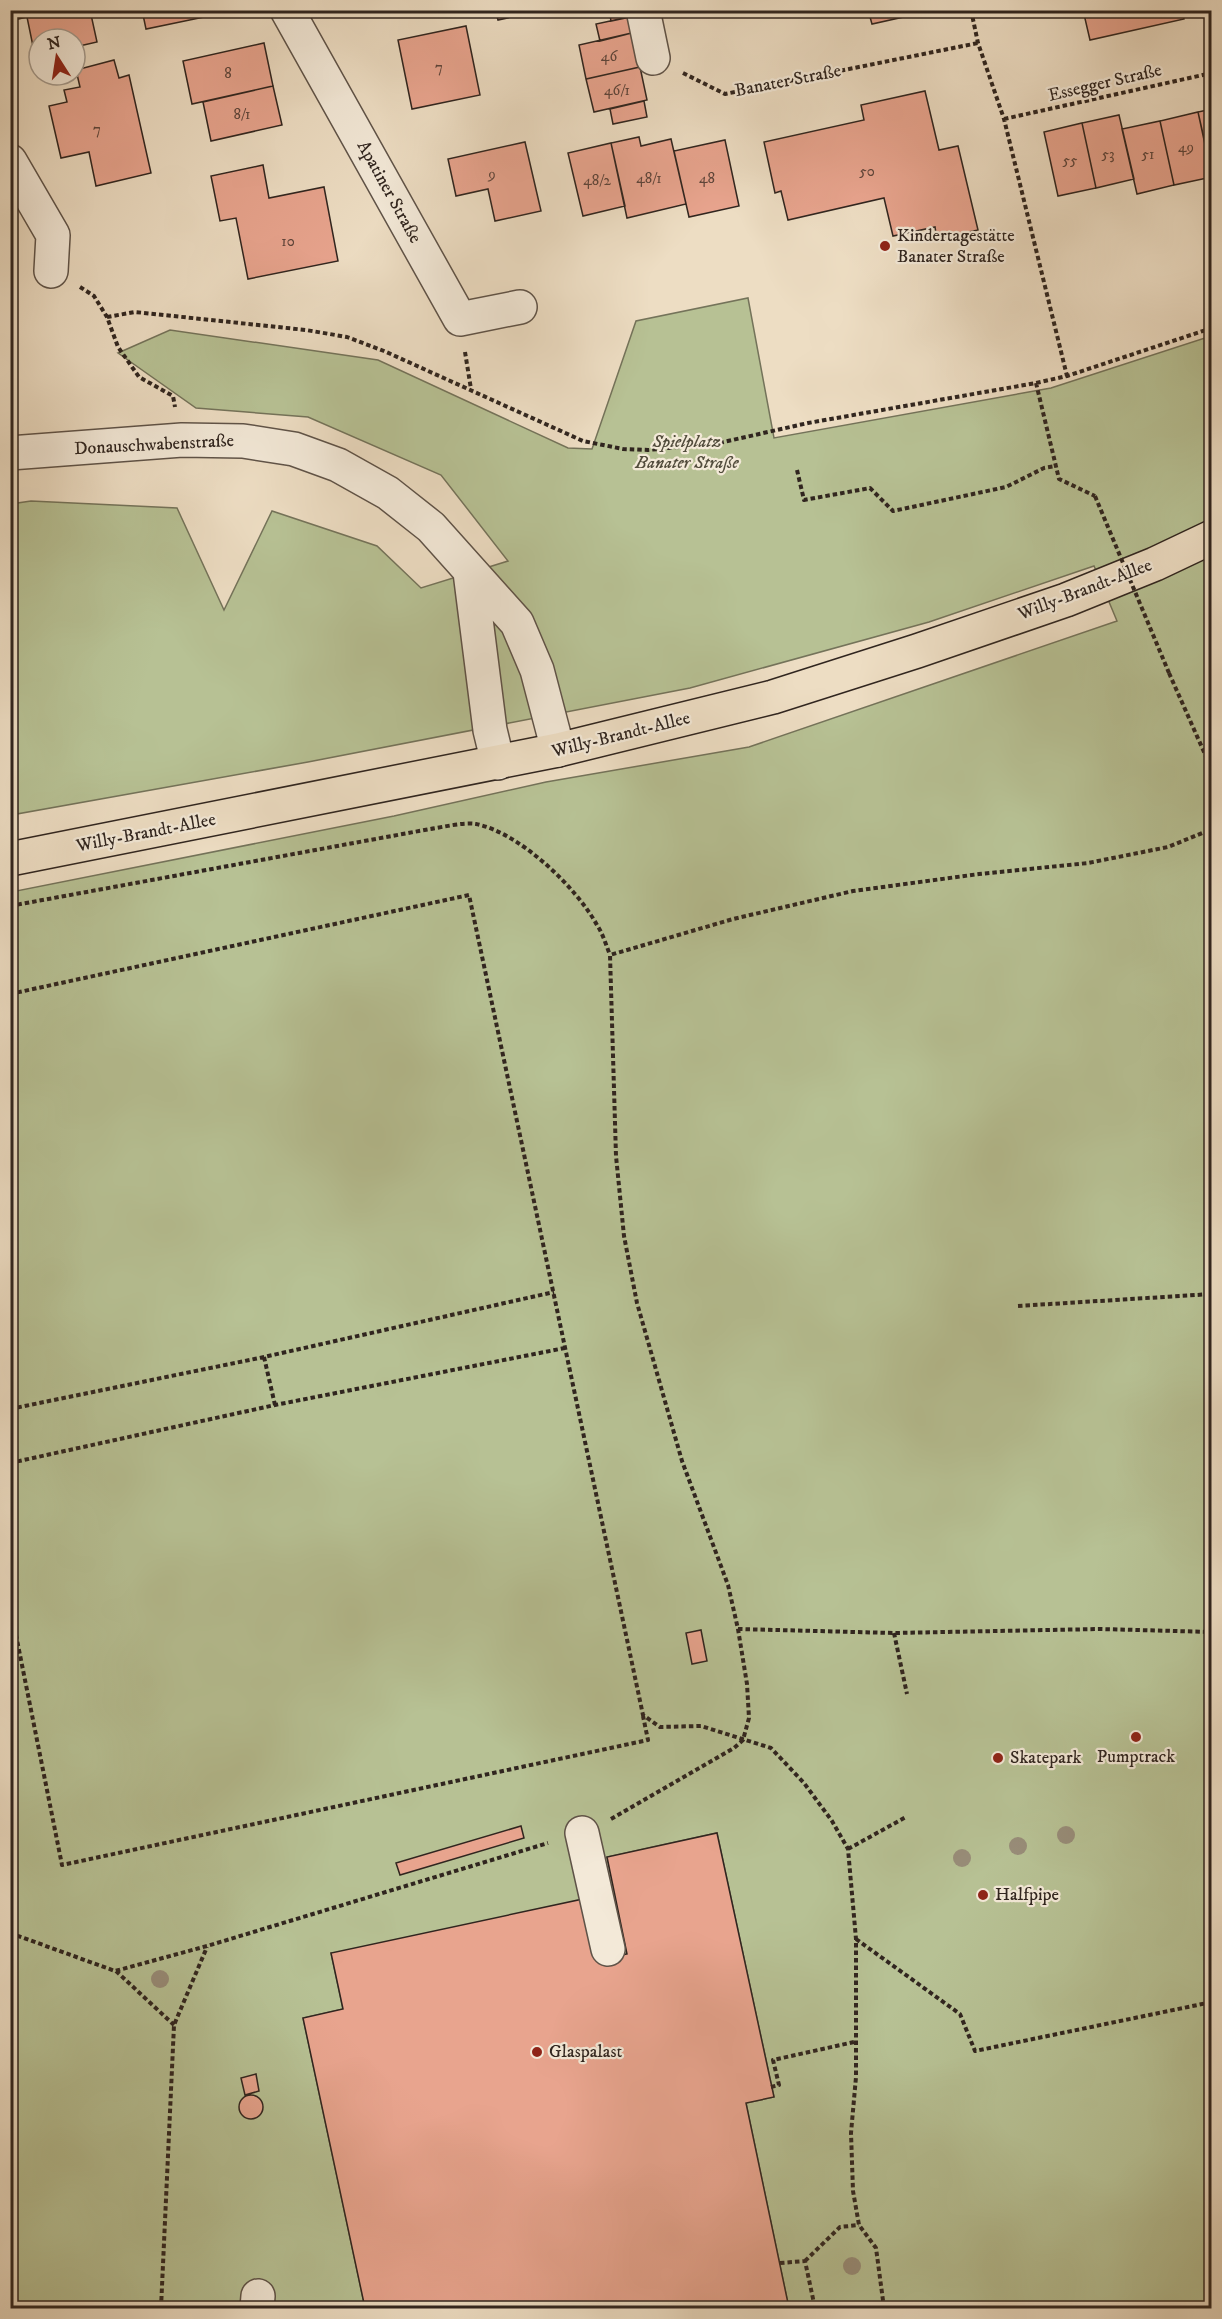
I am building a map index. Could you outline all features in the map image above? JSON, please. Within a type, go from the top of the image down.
[{"type":"main road","name":"Willy-Brandt-Allee","points":[[10,859],[498,763],[773,697],[1066,600],[1155,564],[1212,537]]},
{"type":"street","name":"Apatiner Straße","points":[[287,10],[460,319],[520,307]]},
{"type":"street","points":[[642,10],[653,57]]},
{"type":"street","points":[[10,160],[53,235],[51,271]]},
{"type":"street","name":"Donauschwabenstraße","points":[[10,453],[182,440],[243,441],[294,449],[338,465],[388,494],[431,527],[517,623],[537,670],[558,750]]},
{"type":"street","points":[[470,572],[490,730],[498,763]]},
{"type":"street","points":[[582,1833],[608,1949]]},
{"type":"path","points":[[971,10],[978,43],[1004,119],[1067,376]]},
{"type":"path","points":[[1206,10],[1212,34]]},
{"type":"path","name":"Banater Straße","points":[[653,57],[725,94],[978,43]]},
{"type":"path","name":"Essegger Straße","points":[[1004,119],[1212,73]]},
{"type":"path","points":[[51,271],[94,296],[107,317],[118,347],[139,377],[173,396],[182,440]]},
{"type":"path","points":[[107,317],[135,312],[306,330],[347,337],[384,351],[583,441],[623,449],[648,450],[719,443],[808,423],[1036,383],[1067,376],[1212,328]]},
{"type":"path","points":[[1036,383],[1059,479],[1095,496],[1212,770]]},
{"type":"path","points":[[797,470],[804,500],[870,488],[893,511],[1006,487],[1044,468],[1056,466]]},
{"type":"path","points":[[10,906],[430,829],[474,824],[499,832],[529,849],[579,898],[598,926],[610,955],[616,1156],[624,1236],[637,1303],[682,1461],[728,1585],[747,1684],[749,1718],[743,1740],[717,1758],[620,1815],[582,1833],[207,1946],[115,1971]]},
{"type":"path","points":[[610,955],[733,919],[853,891],[979,874],[1088,863],[1168,847],[1212,829]]},
{"type":"path","points":[[10,994],[469,895],[648,1740],[62,1865],[10,1605]]},
{"type":"path","points":[[10,1409],[264,1357],[554,1292]]},
{"type":"path","points":[[1018,1306],[1212,1294]]},
{"type":"path","points":[[10,1463],[275,1405],[565,1348]]},
{"type":"path","points":[[264,1357],[275,1405]]},
{"type":"path","points":[[738,1629],[894,1633],[1100,1629],[1212,1632]]},
{"type":"path","points":[[894,1633],[907,1694]]},
{"type":"path","points":[[643,1715],[660,1727],[701,1726],[771,1748],[804,1783],[832,1821],[848,1849],[856,1939],[854,2042],[856,2077],[851,2133],[853,2191],[859,2225],[876,2248],[884,2308]]},
{"type":"path","points":[[848,1849],[906,1817]]},
{"type":"path","points":[[10,1933],[115,1971],[174,2025]]},
{"type":"path","points":[[856,1939],[960,2014],[975,2051],[1212,2002]]},
{"type":"path","points":[[161,2308],[174,2025],[207,1946]]},
{"type":"path","points":[[771,2087],[779,2085],[773,2060],[854,2042]]},
{"type":"path","points":[[780,2263],[805,2261],[840,2227],[859,2225]]},
{"type":"path","points":[[805,2261],[815,2308]]},
{"type":"green space","name":"Spielplatz Banater Straße","points":[[748,298],[774,438],[1051,388],[1211,336],[1211,2308],[789,2308],[746,2103],[774,2097],[717,1833],[607,1857],[627,1954],[596,1960],[331,1953],[343,2009],[303,2018],[365,2308],[11,2308],[11,892],[394,816],[546,782],[749,747],[1117,621],[1094,566],[929,622],[690,688],[308,762],[11,815],[11,504],[31,501],[177,508],[224,610],[272,511],[377,546],[421,588],[508,561],[441,475],[308,417],[196,408],[118,353],[170,330],[378,360],[568,448],[592,449],[636,321]]},
{"type":"building","points":[[10,10],[90,10],[97,42],[87,44],[87,27],[29,27],[27,17],[10,21]]},
{"type":"building","points":[[142,10],[213,10],[214,15],[146,29]]},
{"type":"building","points":[[495,10],[520,10],[521,15],[498,20]]},
{"type":"building","points":[[609,10],[624,10],[626,18],[611,21]]},
{"type":"building","points":[[868,10],[935,10],[872,24]]},
{"type":"building","points":[[1083,10],[1182,10],[1184,19],[1090,40]]},
{"type":"building","points":[[629,17],[632,33],[600,41],[596,24]]},
{"type":"building","points":[[466,26],[480,95],[412,109],[398,40]]},
{"type":"building","points":[[632,33],[640,67],[586,79],[579,45]]},
{"type":"building","points":[[264,43],[273,86],[192,104],[183,61]]},
{"type":"building","points":[[114,60],[119,78],[129,75],[151,173],[96,186],[89,152],[61,158],[49,106],[67,102],[64,90],[87,87],[87,67]]},
{"type":"building","points":[[640,67],[647,100],[594,112],[586,79]]},
{"type":"building","points":[[273,86],[282,125],[211,141],[203,102]]},
{"type":"building","points":[[925,91],[939,150],[958,146],[978,230],[937,239],[935,227],[893,236],[884,198],[788,220],[781,191],[775,193],[764,142],[864,120],[861,105]]},
{"type":"building","points":[[644,101],[647,117],[613,124],[610,109]]},
{"type":"building","points":[[1212,109],[1212,174],[1198,112]]},
{"type":"building","points":[[1198,112],[1212,177],[1174,185],[1160,121]]},
{"type":"building","points":[[1119,115],[1134,179],[1096,188],[1082,123]]},
{"type":"building","points":[[1160,121],[1174,185],[1137,194],[1122,129]]},
{"type":"building","points":[[1082,123],[1096,188],[1058,196],[1044,132]]},
{"type":"building","points":[[639,137],[641,146],[671,139],[686,204],[627,218],[611,143]]},
{"type":"building","points":[[725,140],[739,206],[689,217],[674,151]]},
{"type":"building","points":[[525,142],[541,211],[495,221],[488,189],[456,196],[448,159]]},
{"type":"building","points":[[611,143],[625,206],[583,216],[568,153]]},
{"type":"building","points":[[263,165],[269,198],[324,187],[338,261],[248,279],[236,218],[220,221],[211,176]]},
{"type":"building","points":[[701,1630],[707,1661],[692,1664],[686,1633]]},
{"type":"building","points":[[521,1826],[524,1838],[400,1875],[396,1863]]},
{"type":"building","name":"Glaspalast","points":[[717,1833],[774,2097],[746,2103],[789,2308],[365,2308],[303,2018],[343,2009],[331,1953],[583,1899],[596,1960],[627,1954],[607,1857]]},
{"type":"building","points":[[256,2074],[259,2091],[245,2095],[241,2078]]},
{"type":"building","points":[[251,2095],[256,2096],[262,2102],[262,2112],[256,2118],[251,2119],[246,2118],[240,2112],[239,2107],[240,2102],[246,2096]]},
{"type":"place","name":"Kindertagestätte Banater Straße","points":[[885,246]]},
{"type":"place","name":"Pumptrack","points":[[1136,1737]]},
{"type":"place","name":"Skatepark","points":[[998,1758]]},
{"type":"place","name":"Halfpipe","points":[[983,1895]]},
{"type":"place","name":"Glaspalast","points":[[537,2052]]}]
